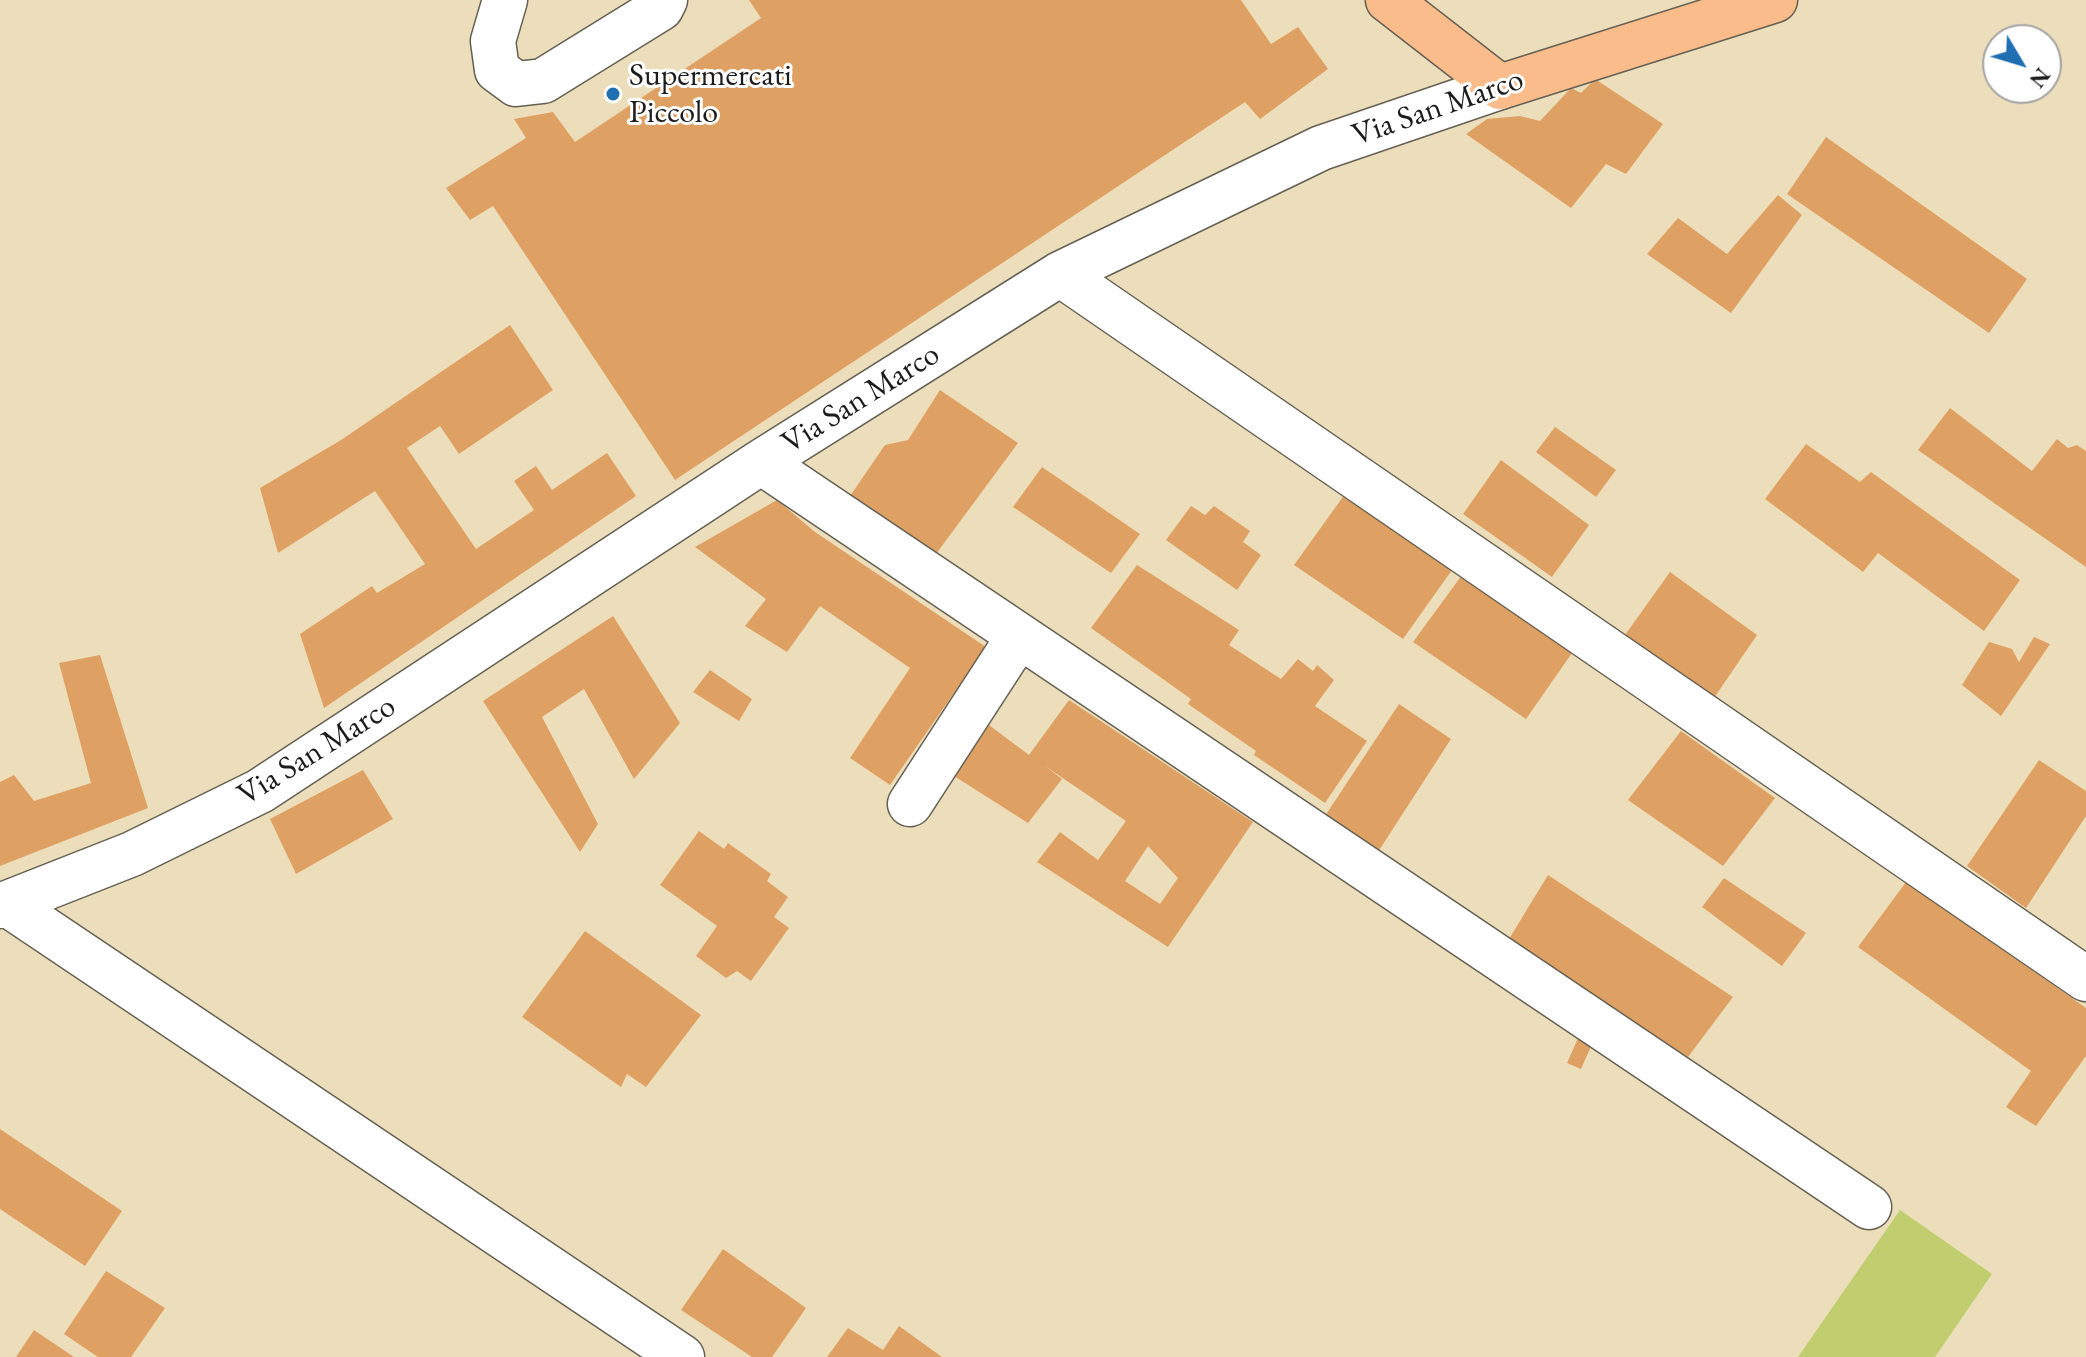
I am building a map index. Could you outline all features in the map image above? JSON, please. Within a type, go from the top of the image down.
[{"type":"main road","points":[[1388,0],[1500,87]]},
{"type":"main road","name":"Via San Marco","points":[[1500,87],[1775,0]]},
{"type":"street","points":[[505,0],[493,41],[497,70],[516,84],[543,81],[661,8],[665,0]]},
{"type":"street","name":"Via San Marco","points":[[4,905],[132,854],[260,791],[761,462],[1060,274],[1321,148],[1500,87]]},
{"type":"street","points":[[1060,274],[2086,979]]},
{"type":"street","points":[[761,462],[1869,1207]]},
{"type":"street","points":[[910,804],[1019,636]]},
{"type":"street","points":[[4,905],[682,1357]]},
{"type":"green space","points":[[1900,1210],[1992,1274],[1935,1357],[1798,1357]]},
{"type":"building","points":[[749,0],[1241,0],[1271,44],[1298,27],[1328,69],[1260,119],[1245,102],[675,480],[493,206],[470,220],[446,188],[526,138],[514,119],[553,112],[575,142],[761,18]]},
{"type":"building","points":[[1595,79],[1663,124],[1626,174],[1606,164],[1571,208],[1466,134],[1487,119],[1520,116],[1540,121],[1571,88],[1581,93]]},
{"type":"building","points":[[1826,137],[2027,279],[1989,333],[1787,194]]},
{"type":"building","points":[[1778,195],[1802,215],[1731,313],[1647,254],[1678,218],[1727,254]]},
{"type":"building","points":[[510,325],[553,390],[459,454],[440,426],[407,448],[476,549],[534,510],[514,481],[536,466],[552,490],[607,453],[636,496],[324,708],[300,634],[372,586],[377,593],[425,564],[375,491],[278,553],[260,488],[341,440]]},
{"type":"building","points":[[940,390],[1018,443],[936,554],[850,496],[885,445],[908,440]]},
{"type":"building","points":[[1950,408],[2032,471],[2057,439],[2068,448],[2077,445],[2086,451],[2086,567],[1918,450]]},
{"type":"building","points":[[1555,427],[1616,470],[1596,497],[1536,452]]},
{"type":"building","points":[[1806,444],[1860,482],[1871,472],[2020,580],[1984,631],[1878,553],[1863,572],[1765,499]]},
{"type":"building","points":[[1501,460],[1589,525],[1552,577],[1463,514]]},
{"type":"building","points":[[1042,467],[1140,534],[1111,573],[1013,507]]},
{"type":"building","points":[[1345,494],[1452,570],[1403,639],[1294,565]]},
{"type":"building","points":[[777,500],[815,532],[986,647],[890,785],[850,758],[910,668],[820,606],[787,652],[745,626],[766,599],[695,547]]},
{"type":"building","points":[[1191,506],[1205,515],[1214,506],[1250,531],[1243,542],[1261,555],[1237,590],[1166,540]]},
{"type":"building","points":[[1137,565],[1239,630],[1229,645],[1281,679],[1298,659],[1313,671],[1317,665],[1334,680],[1315,706],[1367,741],[1325,803],[1254,755],[1256,751],[1188,704],[1191,699],[1091,628]]},
{"type":"building","points":[[1670,572],[1757,635],[1714,698],[1625,635]]},
{"type":"building","points":[[1462,575],[1572,653],[1526,719],[1413,642]]},
{"type":"building","points":[[613,616],[680,723],[634,779],[584,689],[542,717],[598,824],[580,852],[483,701]]},
{"type":"building","points":[[2034,637],[2050,644],[2001,716],[1962,685],[1989,642],[2012,649],[2019,662]]},
{"type":"building","points":[[100,655],[148,808],[0,866],[0,782],[14,775],[34,801],[91,783],[59,663]]},
{"type":"building","points":[[710,670],[752,699],[739,721],[693,692]]},
{"type":"building","points":[[1069,700],[1253,822],[1168,947],[1037,862],[1060,832],[1098,860],[1126,821],[1045,766],[1062,779],[1028,823],[954,776],[989,725],[1029,755]],"holes":[[[1148,846],[1178,878],[1160,904],[1125,881]]]},
{"type":"building","points":[[1399,704],[1451,739],[1376,855],[1323,819]]},
{"type":"building","points":[[1681,731],[1775,798],[1723,866],[1628,800]]},
{"type":"building","points":[[2039,760],[2086,791],[2086,816],[2026,908],[1967,866]]},
{"type":"building","points":[[363,770],[393,819],[296,874],[270,819]]},
{"type":"building","points":[[699,831],[724,849],[728,843],[771,874],[767,881],[788,897],[774,917],[789,928],[751,981],[737,971],[726,978],[696,956],[717,926],[660,885]]},
{"type":"building","points":[[1548,875],[1733,997],[1688,1057],[1509,939]]},
{"type":"building","points":[[1724,878],[1806,933],[1782,966],[1702,907]]},
{"type":"building","points":[[1906,882],[2086,1008],[2086,1056],[2036,1126],[2006,1107],[2031,1071],[1858,947]]},
{"type":"building","points":[[585,931],[701,1015],[646,1087],[627,1074],[621,1087],[522,1017]]},
{"type":"building","points":[[1579,1036],[1593,1042],[1581,1069],[1567,1063]]},
{"type":"building","points":[[0,1129],[122,1211],[85,1266],[0,1209]]},
{"type":"building","points":[[723,1249],[806,1308],[772,1357],[752,1357],[681,1310]]},
{"type":"building","points":[[106,1271],[165,1308],[131,1357],[98,1357],[64,1334]]},
{"type":"building","points":[[899,1326],[942,1357],[827,1357],[848,1328],[883,1350]]},
{"type":"building","points":[[34,1330],[74,1357],[16,1357]]},
{"type":"place","name":"Supermercati Piccolo","points":[[613,94]]}]
